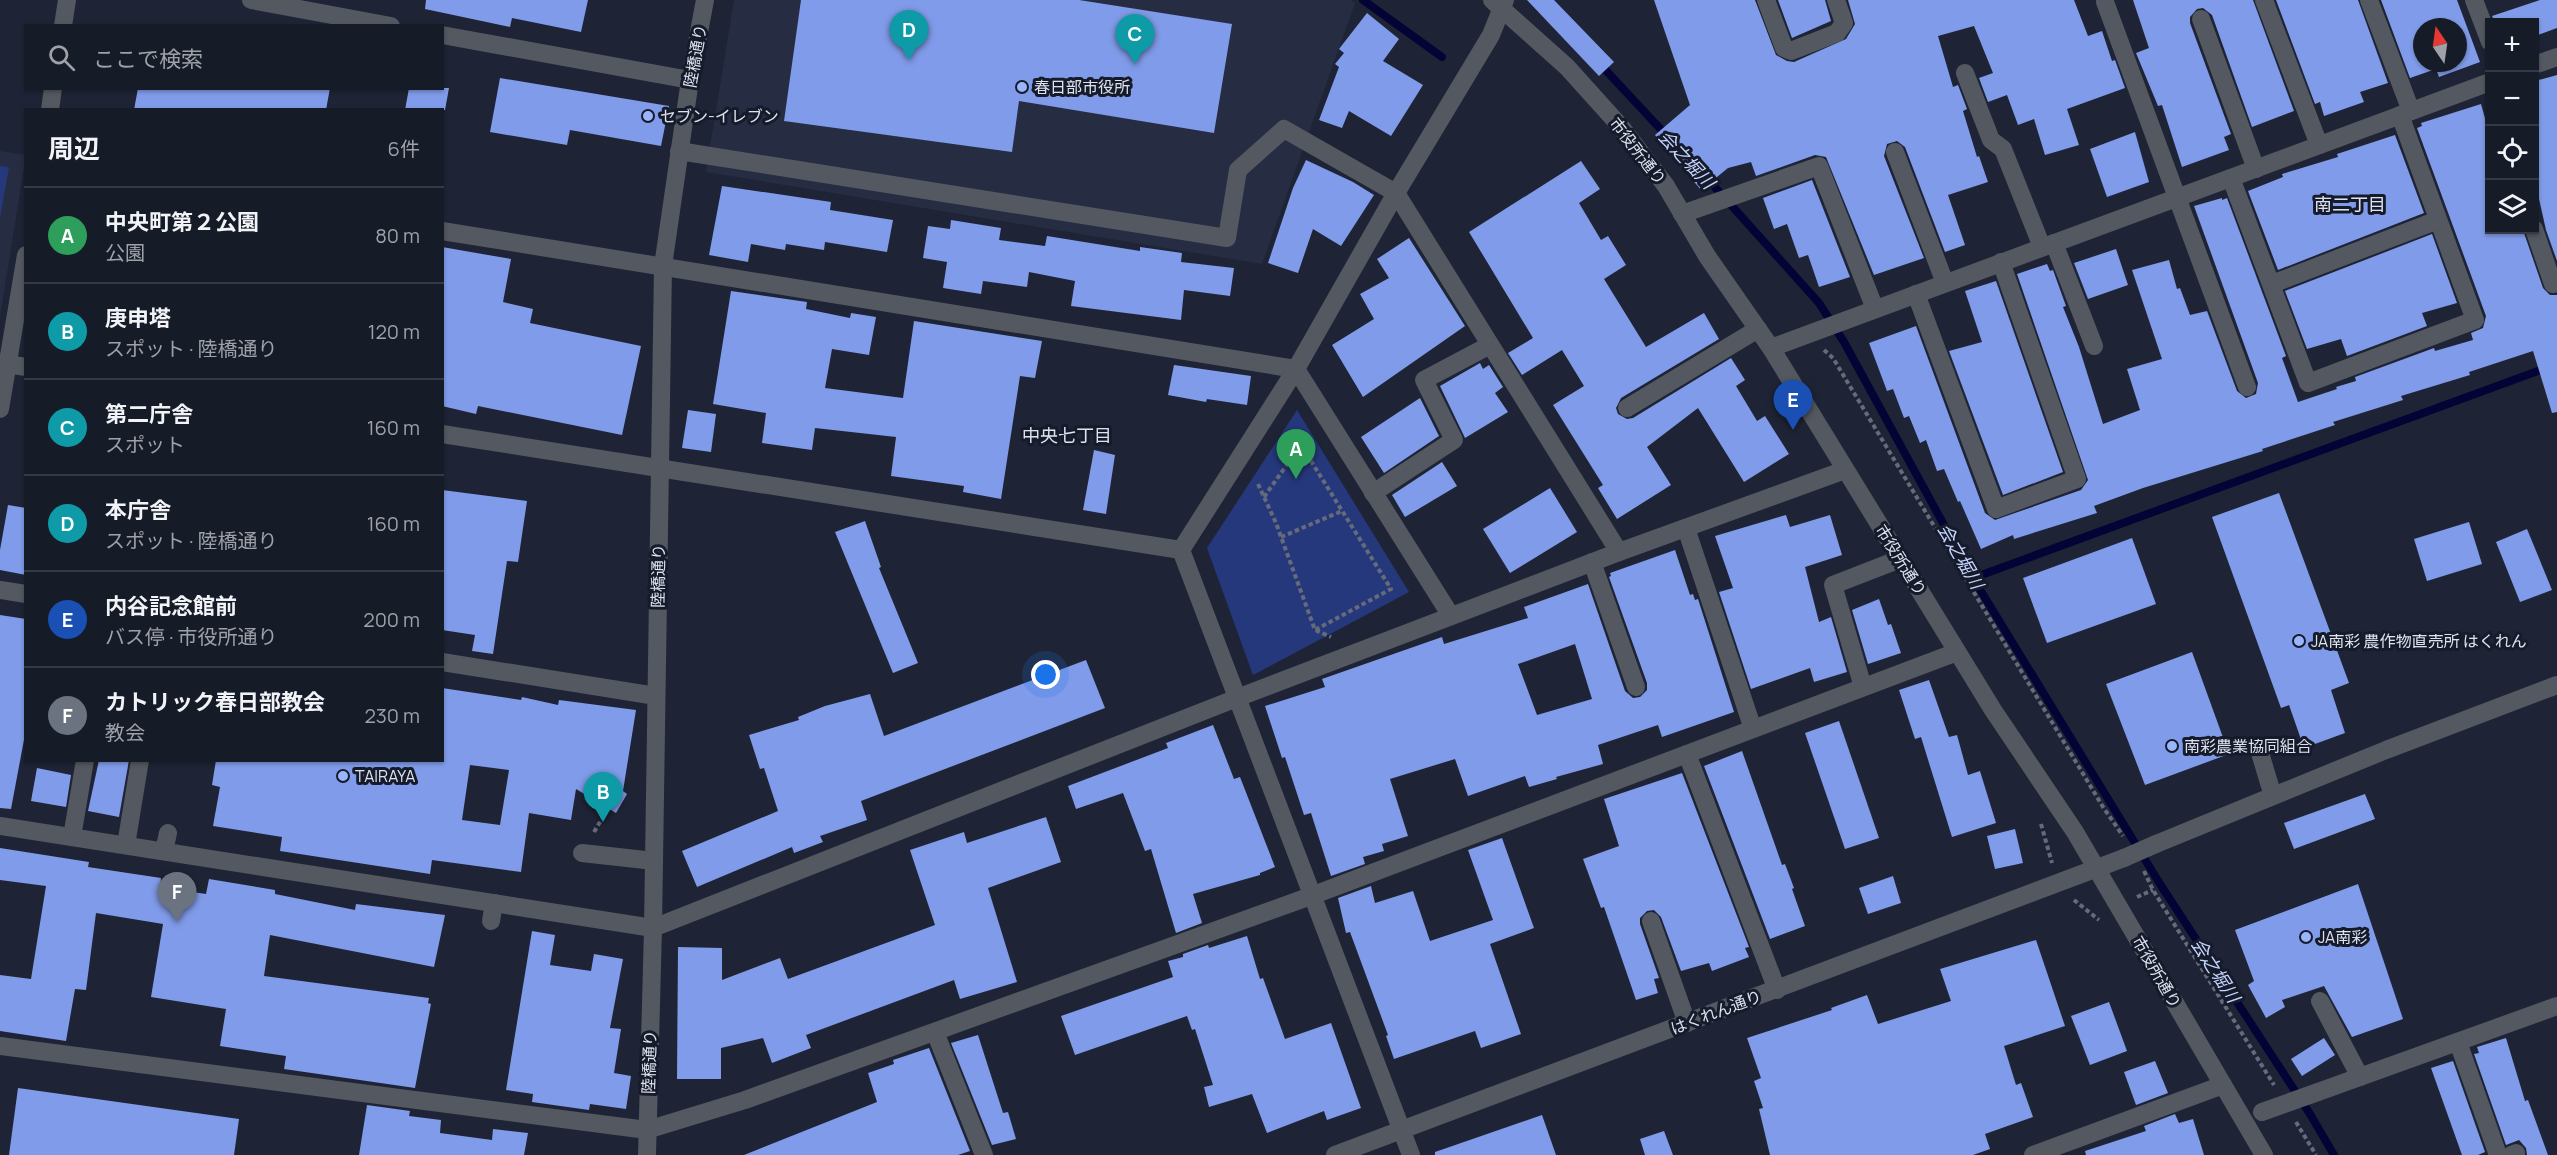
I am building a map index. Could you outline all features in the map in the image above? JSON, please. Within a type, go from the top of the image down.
[{"type":"street","points":[[63,24],[67,0]]},
{"type":"street","points":[[251,0],[380,24]]},
{"type":"street","name":"陸橋通り","points":[[647,1155],[653,928],[663,266],[690,80],[705,0]]},
{"type":"street","points":[[1766,0],[1784,48],[1791,51],[1837,33],[1844,23],[1836,0]]},
{"type":"street","points":[[2264,0],[2319,145]]},
{"type":"street","points":[[2231,178],[2308,383],[2475,320],[2438,220],[2369,0]]},
{"type":"street","points":[[2474,0],[2485,29]]},
{"type":"street","points":[[2105,2],[2179,197],[2247,387]]},
{"type":"street","points":[[1181,550],[1296,369],[1396,193],[1491,35],[1499,3]]},
{"type":"street","name":"市役所通り","points":[[1499,3],[1567,67],[1621,127],[1666,186],[1707,256],[1771,348],[1957,652],[2097,870],[2264,1155]]},
{"type":"street","points":[[2201,19],[2256,169]]},
{"type":"street","points":[[444,35],[690,80]]},
{"type":"street","points":[[2539,64],[2557,57]]},
{"type":"street","points":[[1965,73],[1991,140],[2003,149],[2094,346]]},
{"type":"street","points":[[1771,348],[1820,335],[1845,320],[2001,262],[2406,113],[2485,88]]},
{"type":"street","points":[[50,108],[53,90]]},
{"type":"street","points":[[679,151],[1227,238],[1238,170],[1284,129],[1396,193],[1619,552]]},
{"type":"street","points":[[1895,152],[1945,283]]},
{"type":"street","points":[[1682,214],[1819,166],[1875,309]]},
{"type":"street","points":[[2272,284],[2438,220]]},
{"type":"street","points":[[444,231],[1296,369],[1451,616]]},
{"type":"street","points":[[2537,234],[2553,284],[2557,283]]},
{"type":"street","points":[[1916,294],[1996,509],[2077,479],[2001,262]]},
{"type":"street","points":[[0,409],[3,363],[24,264]]},
{"type":"street","points":[[1627,408],[1758,329]]},
{"type":"street","points":[[1373,493],[1454,440],[1424,380],[1490,345]]},
{"type":"street","points":[[3,363],[24,367]]},
{"type":"street","points":[[444,434],[659,469],[729,472],[1181,550]]},
{"type":"street","points":[[0,826],[164,851],[493,912],[653,928],[1237,698],[1592,562],[1845,470]]},
{"type":"street","points":[[1686,528],[1753,729]]},
{"type":"street","points":[[1181,550],[1411,1155]]},
{"type":"street","points":[[1863,687],[1833,585],[1900,559]]},
{"type":"street","points":[[1592,562],[1636,687]]},
{"type":"street","points":[[0,590],[24,594]]},
{"type":"street","points":[[0,1046],[462,1100],[647,1130],[745,1100],[1311,896],[1957,652]]},
{"type":"street","points":[[444,662],[656,696]]},
{"type":"street","name":"はくれん通り","points":[[1335,1155],[2097,870],[2125,849],[2156,844],[2257,810],[2273,796],[2331,780],[2557,684]]},
{"type":"street","points":[[2259,753],[2273,796]]},
{"type":"street","points":[[1687,754],[1777,990]]},
{"type":"street","points":[[72,837],[85,762]]},
{"type":"street","points":[[126,845],[140,762]]},
{"type":"street","points":[[164,851],[168,833]]},
{"type":"street","points":[[582,853],[654,861]]},
{"type":"street","points":[[1651,921],[1687,1023]]},
{"type":"street","points":[[2320,1001],[2360,1077]]},
{"type":"street","points":[[2243,1119],[2557,1006]]},
{"type":"street","points":[[934,1032],[984,1155]]},
{"type":"street","points":[[2458,1042],[2508,1154]]},
{"type":"street","points":[[2032,1155],[2223,1085]]},
{"type":"path","points":[[1820,335],[2103,807],[2125,849]]},
{"type":"path","points":[[1264,497],[1301,445],[1391,589],[1316,630]]},
{"type":"path","points":[[1258,484],[1281,537],[1316,630],[1331,637]]},
{"type":"path","points":[[1281,537],[1342,511]]},
{"type":"path","points":[[2043,836],[2052,863]]},
{"type":"path","points":[[2148,877],[2153,890],[2226,1004],[2279,1094]]},
{"type":"path","points":[[2140,896],[2153,890]]},
{"type":"path","points":[[2074,901],[2088,911]]},
{"type":"path","points":[[2291,1115],[2316,1155]]},
{"type":"shaded area","name":"春日部市役所","points":[[734,0],[1350,0],[1355,3],[1262,264],[706,172]]},
{"type":"shaded area","points":[[0,151],[24,155],[24,167],[0,317]]},
{"type":"shaded area","points":[[0,166],[9,167],[0,218]]},
{"type":"shaded area","points":[[1297,410],[1409,592],[1253,675],[1207,548]]},
{"type":"building","points":[[426,0],[588,0],[581,32],[512,18],[510,27],[425,9]]},
{"type":"building","points":[[801,0],[1079,0],[1232,24],[1214,133],[1019,101],[1012,152],[784,121]]},
{"type":"building","points":[[1527,0],[1554,0],[1614,62],[1599,76]]},
{"type":"building","points":[[1654,0],[1755,0],[1776,55],[1794,62],[1846,39],[1855,24],[1848,0],[2074,0],[2088,36],[2102,31],[2112,61],[2115,60],[2125,88],[2067,109],[2079,145],[2045,155],[2034,119],[2018,125],[2007,95],[1988,102],[1979,78],[1993,73],[1974,26],[1938,36],[1953,87],[1958,85],[1967,109],[1963,111],[1977,157],[1979,156],[1988,182],[1948,195],[1965,245],[1945,252],[1905,147],[1897,141],[1887,144],[1884,156],[1924,258],[1874,275],[1826,157],[1815,155],[1756,176],[1751,162],[1728,168],[1701,190],[1655,135],[1690,105]]},
{"type":"building","points":[[1778,0],[1825,0],[1831,21],[1792,38]]},
{"type":"building","points":[[2133,0],[2253,0],[2294,111],[2252,127],[2212,15],[2203,8],[2197,9],[2190,17],[2190,23],[2231,134],[2224,137],[2229,150],[2182,167],[2162,105],[2158,106],[2136,53],[2149,48]]},
{"type":"building","points":[[2276,0],[2358,0],[2388,83],[2360,92],[2364,102],[2324,116],[2320,102],[2315,104]]},
{"type":"building","points":[[2381,0],[2457,0],[2464,18],[2413,18],[2413,72],[2427,72],[2410,78]]},
{"type":"building","points":[[2540,0],[2557,0],[2557,28],[2539,35],[2539,18],[2493,18],[2492,16]]},
{"type":"building","points":[[1367,13],[1399,39],[1383,61],[1423,85],[1391,136],[1349,111],[1342,128],[1319,120],[1339,67],[1335,64],[1344,53],[1339,49]]},
{"type":"building","points":[[2467,27],[2480,62],[2467,67]]},
{"type":"building","points":[[2437,72],[2453,72],[2439,77]]},
{"type":"building","points":[[2557,75],[2557,261],[2546,230],[2539,199],[2539,80]]},
{"type":"building","points":[[500,78],[669,106],[661,146],[570,130],[567,145],[490,132]]},
{"type":"building","points":[[449,88],[445,110],[444,108],[405,108],[409,90]]},
{"type":"building","points":[[138,90],[330,90],[326,108],[134,108]]},
{"type":"building","points":[[2481,104],[2485,118],[2485,234],[2524,234],[2543,288],[2550,295],[2557,295],[2557,412],[2552,413],[2533,351],[2469,372],[2470,375],[2401,396],[2403,400],[2333,422],[2335,425],[2262,449],[2263,451],[2143,488],[2094,506],[2097,513],[2014,539],[2013,535],[1981,549],[1944,469],[1937,471],[1926,440],[1920,443],[1909,416],[1904,418],[1893,389],[1887,391],[1869,343],[1916,326],[1985,513],[1995,520],[2081,490],[2088,480],[2017,274],[2047,264],[2050,271],[2053,270],[2066,306],[2063,307],[2079,347],[2103,424],[2140,410],[2127,369],[2162,359],[2132,270],[2169,260],[2177,289],[2180,288],[2190,315],[2207,311],[2237,391],[2246,398],[2256,394],[2258,383],[2194,206],[2227,198],[2286,356],[2282,358],[2298,402],[2337,389],[2336,387],[2356,381],[2355,377],[2434,348],[2435,351],[2473,340],[2471,333],[2483,328],[2486,316],[2417,128],[2422,126],[2421,123]]},
{"type":"building","points":[[2135,132],[2149,182],[2107,197],[2090,149]]},
{"type":"building","points":[[2395,135],[2424,213],[2278,270],[2248,191],[2283,177],[2282,174],[2338,157],[2337,154]]},
{"type":"building","points":[[1306,160],[1353,182],[1374,195],[1341,246],[1313,229],[1298,273],[1268,263],[1293,188]]},
{"type":"building","points":[[1581,161],[1600,189],[1579,203],[1601,240],[1608,236],[1626,265],[1604,279],[1646,347],[1704,313],[1719,339],[1621,398],[1616,408],[1618,414],[1627,419],[1633,418],[1731,358],[1745,380],[1736,386],[1757,421],[1765,416],[1789,454],[1744,482],[1698,408],[1647,447],[1671,485],[1617,519],[1598,488],[1603,485],[1553,405],[1584,386],[1562,350],[1522,375],[1508,353],[1533,338],[1469,232]]},
{"type":"building","points":[[1812,180],[1850,277],[1819,287],[1808,255],[1799,258],[1787,224],[1774,229],[1763,198]]},
{"type":"building","points":[[722,186],[831,202],[830,210],[893,220],[887,252],[825,242],[824,250],[786,244],[785,250],[751,244],[748,262],[709,255]]},
{"type":"building","points":[[951,220],[1001,228],[999,240],[1045,246],[1047,236],[1140,251],[1140,247],[1182,253],[1181,262],[1234,268],[1230,296],[1184,290],[1181,320],[1071,306],[1075,281],[1029,272],[1027,287],[983,281],[981,294],[943,288],[947,262],[923,258],[928,226],[950,229]]},
{"type":"building","points":[[2432,234],[2457,303],[2422,313],[2427,326],[2347,356],[2341,339],[2307,349],[2285,291]]},
{"type":"building","points":[[1409,238],[1465,326],[1363,397],[1332,345],[1374,319],[1360,294],[1389,278],[1377,259]]},
{"type":"building","points":[[444,247],[511,259],[503,302],[533,309],[530,323],[641,346],[622,435],[478,406],[476,414],[444,406]]},
{"type":"building","points":[[2116,249],[2128,285],[2088,299],[2074,263]]},
{"type":"building","points":[[1996,281],[2063,472],[2003,495],[1949,351],[1982,342],[1965,291]]},
{"type":"building","points":[[731,291],[807,302],[806,309],[850,318],[851,313],[876,317],[869,355],[832,349],[825,388],[903,398],[914,321],[1042,341],[1035,378],[1020,376],[1001,499],[963,492],[964,486],[891,476],[896,437],[815,428],[812,450],[762,443],[766,413],[713,404]]},
{"type":"building","points":[[1480,363],[1483,369],[1489,365],[1503,387],[1495,393],[1508,412],[1465,438],[1440,386]]},
{"type":"building","points":[[1174,365],[1251,376],[1247,405],[1207,399],[1206,402],[1168,395]]},
{"type":"building","points":[[1420,398],[1439,436],[1384,473],[1361,437]]},
{"type":"building","points":[[688,410],[716,414],[711,452],[682,448]]},
{"type":"building","points":[[1094,450],[1115,455],[1106,514],[1083,510]]},
{"type":"building","points":[[1442,462],[1457,486],[1405,517],[1392,495]]},
{"type":"building","points":[[1550,488],[1577,532],[1510,573],[1483,529]]},
{"type":"building","points":[[444,490],[527,501],[518,562],[507,561],[493,654],[472,651],[475,635],[444,630]]},
{"type":"building","points":[[2279,493],[2349,683],[2331,690],[2345,733],[2304,748],[2289,705],[2281,708],[2212,517]]},
{"type":"building","points":[[8,505],[24,508],[24,575],[0,570],[0,550]]},
{"type":"building","points":[[1786,515],[1790,527],[1830,515],[1842,555],[1805,567],[1819,622],[1831,617],[1847,672],[1814,682],[1810,668],[1751,689],[1719,592],[1733,588],[1715,536]]},
{"type":"building","points":[[865,521],[881,567],[879,568],[918,663],[893,673],[835,532]]},
{"type":"building","points":[[2469,522],[2482,564],[2427,581],[2414,539]]},
{"type":"building","points":[[2527,529],[2552,590],[2520,602],[2496,542]]},
{"type":"building","points":[[2132,538],[2156,604],[2047,643],[2023,578]]},
{"type":"building","points":[[1675,550],[1690,595],[1693,594],[1695,600],[1698,599],[1734,712],[1662,737],[1658,725],[1598,745],[1603,764],[1529,787],[1525,776],[1468,796],[1455,759],[1390,779],[1408,836],[1382,844],[1384,851],[1363,857],[1365,864],[1331,876],[1311,813],[1304,815],[1265,706],[1325,687],[1322,679],[1442,637],[1444,644],[1528,618],[1524,607],[1588,584],[1625,691],[1633,698],[1640,697],[1647,690],[1647,683],[1609,577],[1610,573]],"holes":[[[1575,644],[1592,699],[1537,715],[1518,664]]]},
{"type":"building","points":[[1879,599],[1901,653],[1868,664],[1852,610]]},
{"type":"building","points":[[0,615],[24,619],[24,740],[11,809],[0,808]]},
{"type":"building","points":[[2192,652],[2229,754],[2145,785],[2106,684]]},
{"type":"building","points":[[1086,660],[1105,708],[861,801],[867,820],[820,836],[823,842],[794,853],[792,847],[697,887],[682,851],[778,811],[764,768],[760,769],[749,735],[799,720],[798,717],[825,706],[870,694],[884,736]]},
{"type":"building","points":[[1929,680],[1949,737],[1957,735],[1968,775],[1980,771],[1996,823],[1952,837],[1921,737],[1915,739],[1899,690]]},
{"type":"building","points":[[444,688],[521,700],[522,697],[558,705],[559,700],[636,710],[623,791],[627,794],[616,813],[576,789],[571,820],[529,813],[521,872],[432,860],[430,874],[280,851],[282,837],[213,826],[220,787],[212,785],[216,762],[444,762]],"holes":[[[470,765],[509,770],[500,825],[462,820]]]},
{"type":"building","points":[[1839,721],[1879,838],[1845,849],[1805,733]]},
{"type":"building","points":[[1213,725],[1234,779],[1240,777],[1275,867],[1260,875],[1193,894],[1202,923],[1176,933],[1151,849],[1145,851],[1123,793],[1076,809],[1068,786],[1168,748],[1166,743]]},
{"type":"building","points":[[1742,751],[1782,865],[1785,864],[1794,888],[1792,889],[1805,926],[1770,939],[1704,766]]},
{"type":"building","points":[[99,762],[129,762],[119,817],[88,811]]},
{"type":"building","points":[[37,768],[71,775],[66,807],[31,801]]},
{"type":"building","points":[[1682,773],[1749,947],[1745,948],[1749,957],[1712,971],[1709,963],[1681,971],[1661,917],[1654,910],[1647,911],[1640,918],[1640,924],[1659,978],[1654,979],[1658,993],[1636,1000],[1604,907],[1601,908],[1583,859],[1619,846],[1604,799]]},
{"type":"building","points":[[2365,794],[2375,819],[2294,849],[2284,823]]},
{"type":"building","points":[[1046,817],[1061,862],[988,888],[1017,982],[960,999],[954,980],[806,1035],[811,1048],[772,1063],[763,1038],[721,1048],[721,1079],[677,1079],[678,947],[722,948],[722,980],[780,958],[788,979],[935,925],[910,850],[964,832],[967,843]]},
{"type":"building","points":[[2015,829],[2023,863],[1995,869],[1987,836]]},
{"type":"building","points":[[1502,838],[1534,928],[1490,944],[1521,1034],[1481,1048],[1475,1031],[1394,1059],[1386,1036],[1388,1035],[1350,932],[1346,933],[1338,898],[1371,886],[1375,903],[1413,891],[1430,941],[1493,920],[1468,850]]},
{"type":"building","points":[[0,848],[89,862],[88,867],[161,878],[160,887],[206,894],[209,879],[275,890],[275,894],[355,910],[356,904],[445,915],[434,967],[270,935],[264,976],[429,998],[428,1003],[431,1004],[415,1088],[284,1069],[286,1056],[220,1046],[226,1009],[151,997],[163,924],[96,913],[86,990],[75,989],[66,1041],[0,1031],[0,975],[31,979],[46,886],[0,880]]},
{"type":"building","points":[[1893,876],[1901,903],[1868,914],[1859,888]]},
{"type":"building","points":[[2358,884],[2403,1019],[2352,1037],[2324,986],[2282,1000],[2285,1007],[2266,1018],[2248,985],[2254,981],[2235,930]]},
{"type":"building","points":[[532,931],[555,935],[550,965],[591,971],[594,954],[623,959],[610,1028],[621,1029],[614,1073],[631,1076],[626,1109],[590,1104],[589,1110],[532,1102],[533,1094],[506,1090]]},
{"type":"building","points":[[1247,936],[1260,979],[1263,978],[1285,1039],[1331,1023],[1361,1108],[1327,1120],[1324,1111],[1267,1133],[1252,1094],[1209,1107],[1204,1087],[1213,1085],[1195,1029],[1192,1030],[1187,1016],[1075,1055],[1061,1016],[1173,977],[1168,961],[1183,957],[1183,954],[1208,945],[1209,948]]},
{"type":"building","points":[[2036,940],[2065,1026],[2004,1046],[2016,1085],[2021,1083],[2033,1117],[1985,1134],[1990,1149],[1973,1155],[1770,1155],[1759,1109],[1763,1108],[1754,1081],[1761,1078],[1747,1038],[1832,1010],[1831,1008],[1867,995],[1878,1024],[1951,1001],[1940,969]]},
{"type":"building","points":[[2109,1002],[2127,1051],[2090,1065],[2071,1016]]},
{"type":"building","points":[[978,1035],[1003,1113],[1008,1112],[1016,1139],[992,1145],[951,1043]]},
{"type":"building","points":[[2324,1038],[2335,1055],[2302,1076],[2291,1059]]},
{"type":"building","points":[[2506,1038],[2525,1101],[2528,1100],[2548,1155],[2527,1155],[2526,1148],[2519,1140],[2506,1145],[2474,1054],[2479,1053],[2477,1047]]},
{"type":"building","points":[[929,1048],[970,1151],[958,1155],[744,1155],[877,1102],[868,1073],[894,1064],[893,1060]]},
{"type":"building","points":[[2155,1061],[2168,1093],[2136,1105],[2124,1072]]},
{"type":"building","points":[[2453,1061],[2485,1152],[2478,1155],[2462,1155],[2431,1068]]},
{"type":"building","points":[[18,1088],[239,1119],[234,1155],[9,1155]]},
{"type":"building","points":[[367,1105],[410,1111],[409,1116],[441,1120],[440,1133],[492,1140],[493,1129],[528,1133],[524,1155],[359,1155]]},
{"type":"building","points":[[2175,1114],[2179,1123],[2193,1119],[2204,1155],[2086,1155],[2085,1151],[2146,1131],[2144,1126]]},
{"type":"building","points":[[1542,1115],[1556,1155],[1435,1155],[1435,1152]]},
{"type":"building","points":[[1664,1131],[1673,1155],[1645,1155],[1640,1139]]},
{"type":"waterway","name":"会之堀川","points":[[1363,0],[1442,57]]},
{"type":"waterway","name":"会之堀川","points":[[1599,63],[1667,136]]},
{"type":"waterway","name":"会之堀川","points":[[1704,175],[1819,303],[1844,342],[1973,578],[2160,884],[2310,1114],[2334,1155]]},
{"type":"waterway","points":[[1973,578],[2557,364]]},
{"type":"place","name":"本庁舎","points":[[909,60]]},
{"type":"place","name":"第二庁舎","points":[[1135,64]]},
{"type":"place","name":"春日部市役所","points":[[1022,87]]},
{"type":"place","name":"セブン-イレブン","points":[[648,116]]},
{"type":"place","name":"内谷記念館前","points":[[1793,430]]},
{"type":"place","name":"中央町第２公園","points":[[1296,479]]},
{"type":"place","name":"JA南彩 農作物直売所 はくれん","points":[[2299,641]]},
{"type":"place","name":"南彩農業協同組合","points":[[2172,746]]},
{"type":"place","name":"TAIRAYA","points":[[343,776]]},
{"type":"place","name":"庚申塔","points":[[603,822]]},
{"type":"place","name":"カトリック春日部教会","points":[[177,922]]},
{"type":"place","name":"JA南彩","points":[[2306,937]]},
{"type":"district","name":"南二丁目","points":[[2350,204]]},
{"type":"district","name":"中央七丁目","points":[[1067,435]]}]
